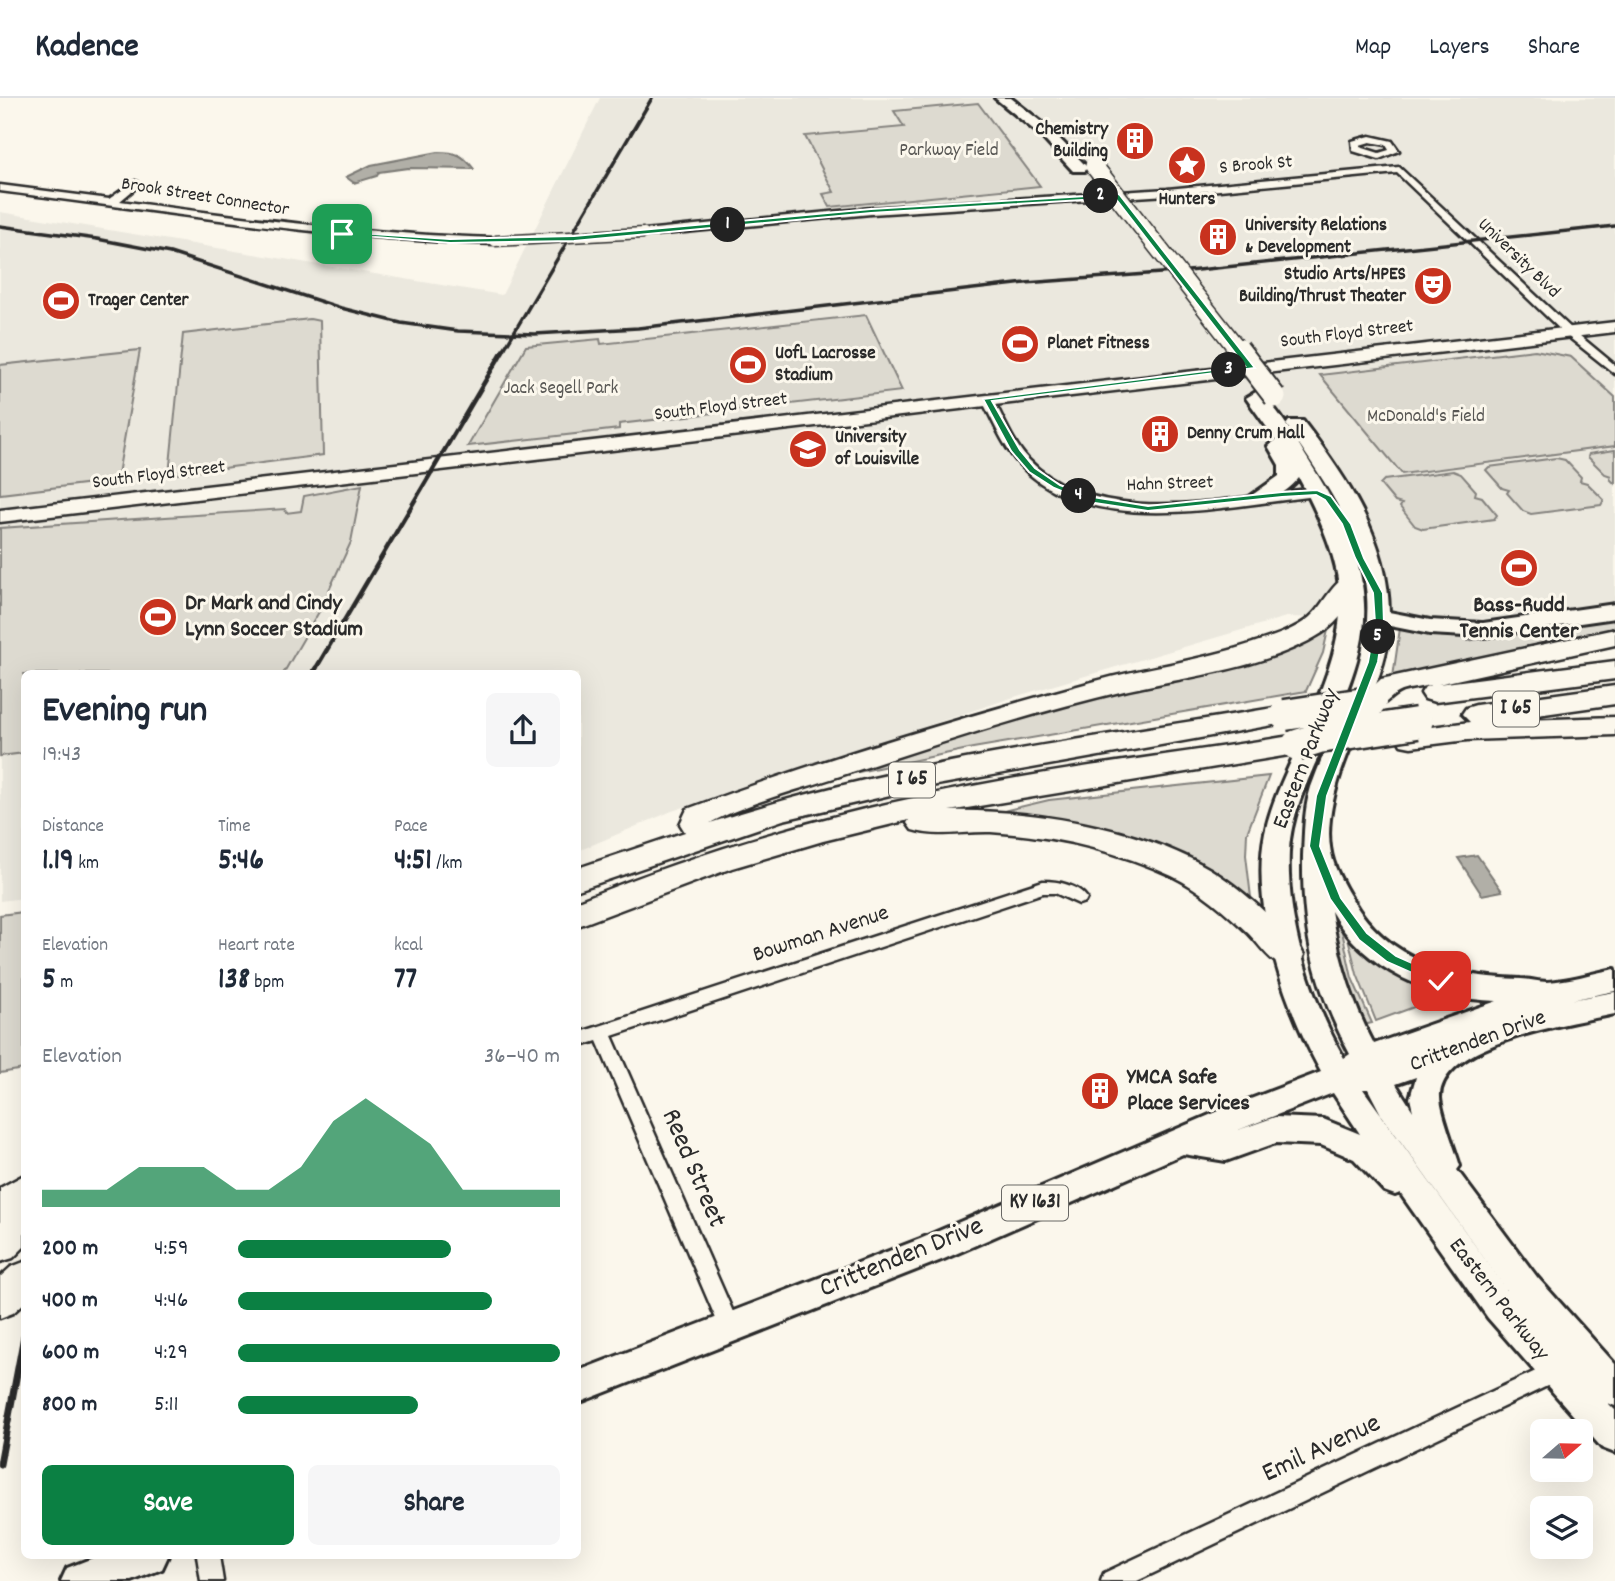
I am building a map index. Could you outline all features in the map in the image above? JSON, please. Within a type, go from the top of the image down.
[{"type":"highway","points":[[691,839],[697,816],[812,774],[1006,714],[1265,648],[1287,640],[1321,621],[1350,584]]},
{"type":"highway","points":[[1430,685],[1615,637]]},
{"type":"highway","name":"I 65","points":[[581,878],[778,811],[920,778],[1256,719],[1371,702],[1430,685],[1615,670]]},
{"type":"highway","name":"I 65","points":[[581,913],[697,868],[917,807],[975,795],[1297,745],[1325,752],[1414,730],[1615,695]]},
{"type":"highway","points":[[1414,730],[1615,726]]},
{"type":"highway","points":[[803,837],[966,819],[1018,822],[1096,838],[1129,848],[1202,878],[1248,914],[1288,956]]},
{"type":"highway","points":[[0,1208],[21,1193]]},
{"type":"highway","points":[[0,1247],[21,1228]]},
{"type":"highway","points":[[0,1301],[21,1282]]},
{"type":"main road","name":"Eastern Parkway","points":[[1002,98],[1087,167]]},
{"type":"main road","name":"Eastern Parkway","points":[[1018,98],[1067,136],[1087,167],[1265,398],[1320,456],[1362,526],[1370,548],[1379,605],[1373,662],[1321,796],[1315,846],[1316,901],[1325,960],[1335,991],[1371,1068],[1437,1195],[1502,1310],[1615,1436]]},
{"type":"main road","name":"Eastern Parkway","points":[[1265,398],[1273,421],[1301,461],[1317,492],[1341,549],[1350,584],[1353,611],[1348,649],[1283,812],[1276,839],[1278,889],[1288,956],[1316,1034],[1340,1077],[1437,1195],[1615,1389]]},
{"type":"main road","points":[[1258,498],[1286,482],[1290,475],[1289,465],[1279,448],[1273,421]]},
{"type":"main road","points":[[1317,492],[1328,498],[1347,524],[1379,605],[1430,627],[1483,630],[1615,611]]},
{"type":"main road","points":[[1315,846],[1342,911],[1363,937],[1391,959],[1441,981],[1477,989],[1518,988],[1546,993]]},
{"type":"main road","name":"Crittenden Drive","points":[[581,1386],[932,1249],[1184,1141],[1340,1077],[1371,1068],[1546,993],[1615,980]]},
{"type":"main road","name":"Crittenden Drive","points":[[1371,1068],[1412,1066],[1530,1020],[1615,1003]]},
{"type":"main road","points":[[1184,1141],[1226,1148],[1275,1130],[1323,1132],[1365,1150],[1388,1176],[1437,1195],[1431,1127],[1425,1098],[1432,1074],[1459,1046]]},
{"type":"main road","points":[[79,1581],[141,1559]]},
{"type":"street","name":"S Brook St","points":[[1117,196],[1399,170]]},
{"type":"street","name":"University Blvd","points":[[1399,170],[1570,333],[1615,371]]},
{"type":"street","points":[[113,201],[135,184]]},
{"type":"street","name":"Brook Street Connector","points":[[0,188],[113,201],[243,222],[376,237],[495,241],[609,236],[871,211],[1117,196]]},
{"type":"street","points":[[1117,196],[1251,368]]},
{"type":"street","name":"South Floyd Street","points":[[0,516],[1615,327]]},
{"type":"street","name":"Hahn Street","points":[[987,399],[1023,461],[1043,479],[1073,494],[1110,505],[1148,509],[1317,492]]},
{"type":"street","name":"Bowman Avenue","points":[[581,1039],[1043,887],[1057,887],[1079,898]]},
{"type":"street","name":"Reed Street","points":[[603,1032],[730,1328]]},
{"type":"street","name":"Emil Avenue","points":[[1112,1581],[1555,1372]]},
{"type":"street","points":[[208,1559],[212,1581]]},
{"type":"shaded area","name":"University of Louisville","points":[[600,98],[1615,98],[1615,602],[1511,617],[1452,621],[1286,617],[1014,697],[672,811],[581,850],[581,670],[21,670],[21,898],[0,901],[0,212],[502,295]]},
{"type":"shaded area","points":[[438,152],[459,155],[474,169],[408,168],[379,172],[377,176],[354,183],[346,177],[371,165]]},
{"type":"shaded area","points":[[1477,855],[1502,891],[1482,895],[1458,858]]},
{"type":"green space","name":"Parkway Field","points":[[978,103],[1040,186],[830,207],[823,194],[834,192],[805,136],[904,127],[894,111]]},
{"type":"green space","name":"UofL Lacrosse Stadium","points":[[866,315],[902,391],[619,424],[619,429],[468,446],[526,346],[600,339],[601,344]]},
{"type":"green space","points":[[310,319],[320,321],[323,455],[169,475],[183,334]]},
{"type":"green space","points":[[140,350],[117,480],[0,494],[0,365]]},
{"type":"green space","name":"McDonald's Field","points":[[1535,350],[1571,357],[1615,397],[1615,446],[1402,474],[1320,375]]},
{"type":"green space","points":[[1615,450],[1615,484],[1610,479],[1611,476],[1605,474],[1588,457],[1589,454]]},
{"type":"green space","points":[[1556,458],[1565,460],[1581,477],[1580,481],[1587,483],[1604,500],[1601,505],[1531,514],[1523,511],[1507,493],[1509,490],[1502,488],[1486,470],[1489,467]]},
{"type":"green space","points":[[1453,471],[1461,474],[1476,491],[1475,495],[1482,497],[1497,515],[1494,519],[1423,529],[1415,526],[1400,507],[1402,504],[1395,502],[1380,484],[1384,480]]},
{"type":"green space","name":"Dr Mark and Cindy Lynn Soccer Stadium","points":[[362,485],[351,542],[320,610],[285,670],[21,670],[21,753],[0,756],[0,528],[285,509],[286,513],[301,511],[304,496]]},
{"type":"green space","points":[[1615,619],[1615,631],[1393,677],[1400,628],[1464,638],[1467,641]]},
{"type":"green space","points":[[1325,628],[1328,630],[1323,653],[1306,691],[973,748],[806,783]]},
{"type":"green space","points":[[1269,776],[1247,833],[1246,855],[1252,906],[1239,894],[1012,815],[1007,810],[1049,800]]},
{"type":"green space","points":[[1329,906],[1340,922],[1352,978],[1372,1023],[1363,1025],[1342,978]]},
{"type":"green space","points":[[21,912],[21,1070],[0,1073],[0,915]]},
{"type":"green space","points":[[1346,930],[1455,992],[1376,1021],[1357,974]]},
{"type":"railway","points":[[514,333],[652,98]]},
{"type":"railway","points":[[0,226],[97,239],[170,253],[341,308],[401,323],[458,331],[514,333]]},
{"type":"railway","points":[[514,333],[638,328],[1025,283],[1188,271],[1615,226]]},
{"type":"railway","points":[[503,351],[514,333]]},
{"type":"railway","points":[[315,670],[504,349]]},
{"type":"railway","points":[[0,1464],[21,1352]]},
{"type":"place","name":"Chemistry Building","points":[[1135,141]]},
{"type":"place","name":"Hunters","points":[[1187,165]]},
{"type":"place","name":"University Relations & Development","points":[[1218,237]]},
{"type":"place","name":"Studio Arts/HPES Building/Thrust Theater","points":[[1433,286]]},
{"type":"place","name":"Trager Center","points":[[61,301]]},
{"type":"place","name":"Planet Fitness","points":[[1020,344]]},
{"type":"place","name":"UofL Lacrosse Stadium","points":[[748,365]]},
{"type":"place","name":"Denny Crum Hall","points":[[1160,434]]},
{"type":"place","name":"University of Louisville","points":[[808,449]]},
{"type":"place","name":"Bass-Rudd Tennis Center","points":[[1519,568]]},
{"type":"place","name":"Dr Mark and Cindy Lynn Soccer Stadium","points":[[158,617]]},
{"type":"place","name":"YMCA Safe Place Services","points":[[1100,1091]]},
{"type":"route","points":[[342,234],[450,241],[574,239],[871,211],[1117,196],[1251,368],[987,399],[1016,451],[1032,470],[1043,479],[1091,500],[1148,509],[1282,494],[1317,492],[1328,498],[1347,524],[1359,558],[1378,593],[1380,623],[1373,662],[1321,796],[1315,846],[1342,911],[1363,937],[1391,959],[1441,981]]},
{"type":"park label","name":"Jack Segell Park","points":[[561,389]]}]
